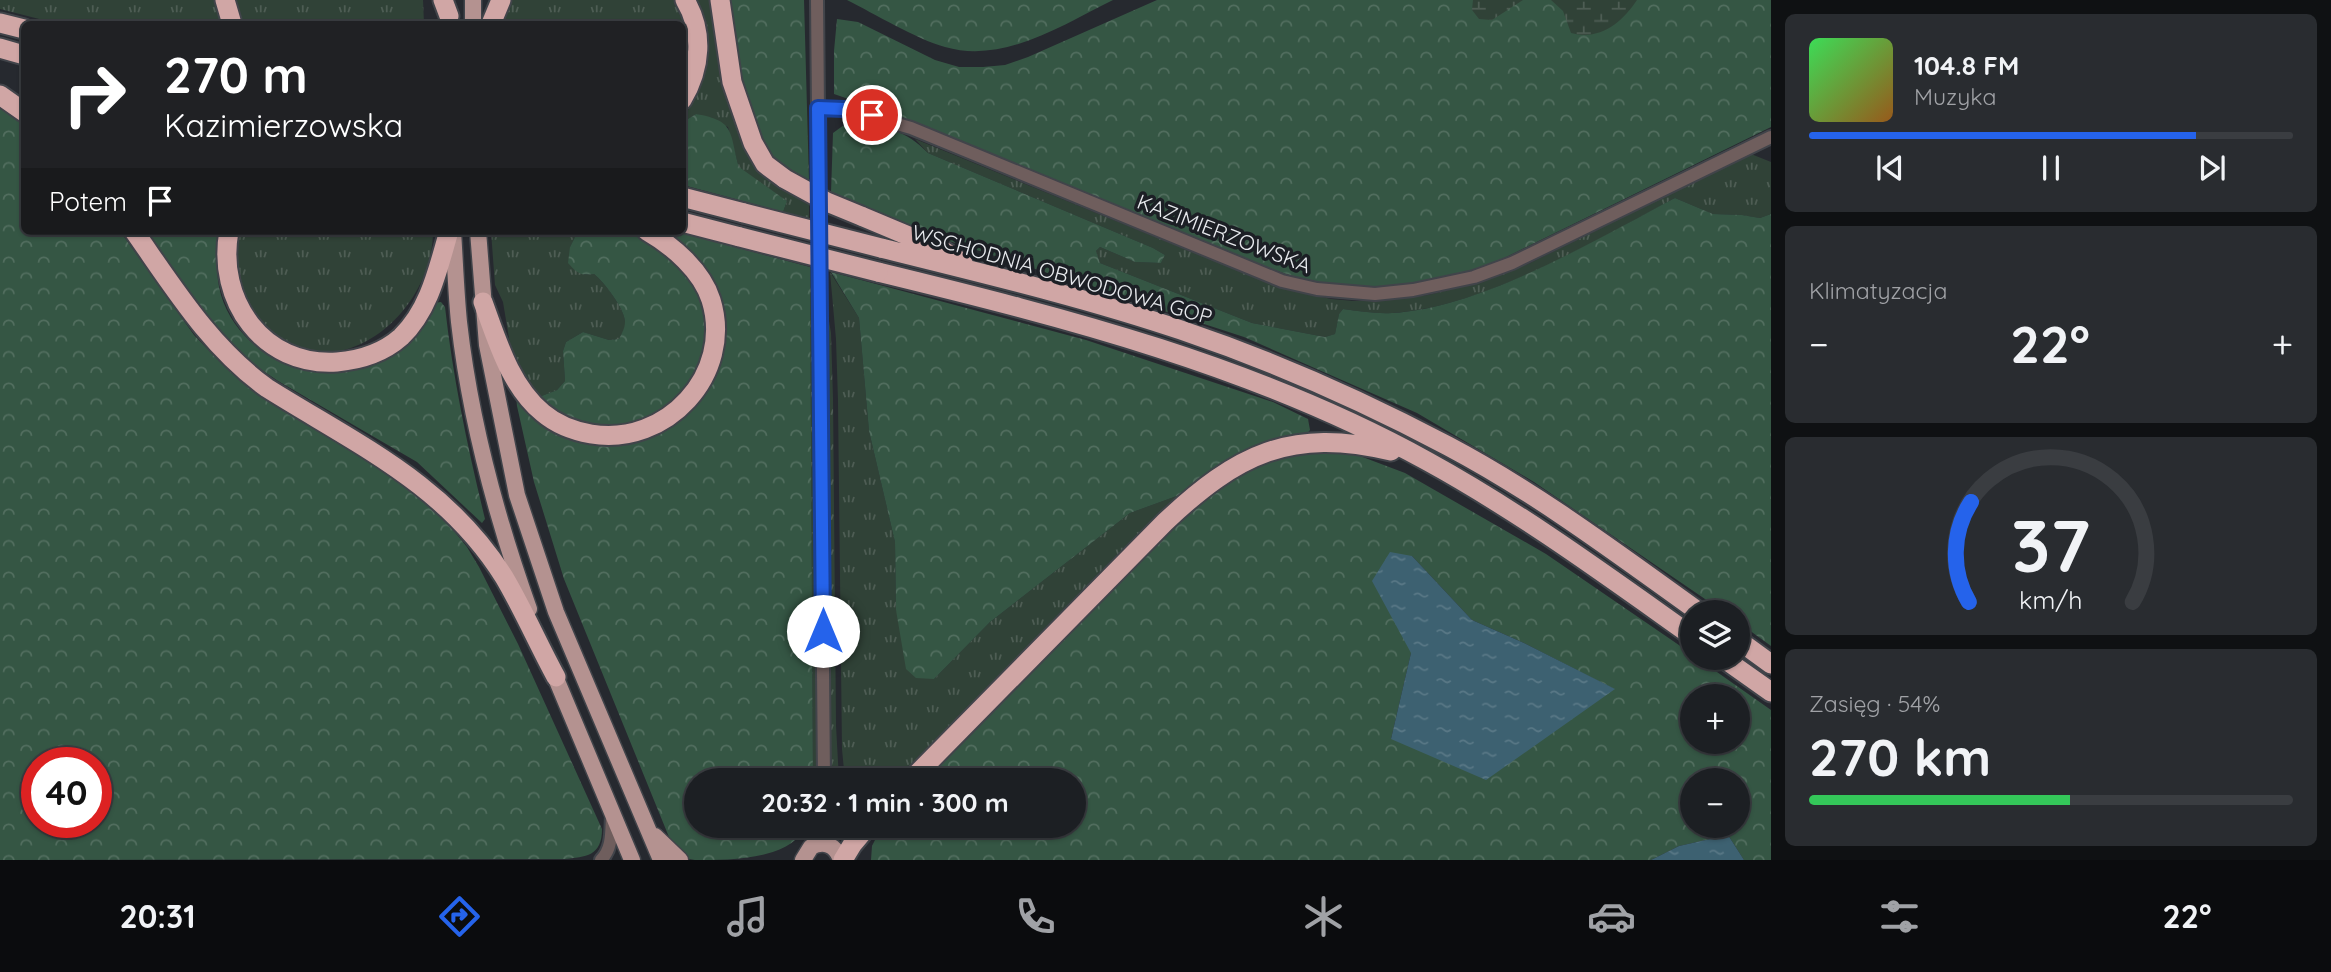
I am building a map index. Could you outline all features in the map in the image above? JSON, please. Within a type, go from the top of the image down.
[{"type":"highway","points":[[225,0],[231,21]]},
{"type":"highway","points":[[492,21],[501,0]]},
{"type":"highway","points":[[684,0],[696,27],[698,49],[694,76],[686,92]]},
{"type":"highway","points":[[720,0],[732,82],[759,156],[785,179],[827,202],[942,250],[978,273]]},
{"type":"highway","points":[[0,23],[21,28]]},
{"type":"highway","points":[[0,48],[21,54]]},
{"type":"highway","points":[[0,95],[21,110]]},
{"type":"highway","name":"WSCHODNIA OBWODOWA GOP","points":[[686,198],[978,273],[1184,331],[1313,381],[1449,447],[1485,468],[1569,519],[1682,600]]},
{"type":"highway","name":"WSCHODNIA OBWODOWA GOP","points":[[686,223],[966,293],[1171,350],[1239,374],[1312,405],[1426,460],[1511,510],[1680,628]]},
{"type":"highway","points":[[137,235],[196,320],[247,374],[403,471],[452,514],[503,577],[555,677]]},
{"type":"highway","points":[[229,235],[226,257],[229,280],[239,307],[257,333],[283,351],[301,359],[327,363],[373,354],[399,339],[427,300],[450,235]]},
{"type":"highway","points":[[483,302],[503,358],[517,383],[542,413],[579,432],[598,435],[629,434],[651,428],[668,418],[683,404],[706,373],[712,349],[714,314],[705,286],[696,272],[680,255],[652,235]]},
{"type":"highway","points":[[923,768],[1165,522],[1214,479],[1259,455],[1290,446],[1319,442],[1354,443],[1426,460]]},
{"type":"highway","points":[[1750,649],[1771,664]]},
{"type":"highway","points":[[1740,670],[1771,692]]},
{"type":"highway","points":[[842,860],[858,838]]},
{"type":"main road","points":[[473,0],[473,21]]},
{"type":"main road","points":[[451,235],[459,321],[469,390],[484,461],[509,550],[555,677],[632,860]]},
{"type":"main road","points":[[478,235],[491,374],[517,495],[556,612],[661,860]]},
{"type":"main road","points":[[648,830],[680,860]]},
{"type":"main road","points":[[803,860],[811,847],[822,844],[835,849],[842,860]]},
{"type":"street","points":[[817,0],[824,768]]},
{"type":"street","name":"KAZIMIERZOWSKA","points":[[818,108],[849,110],[911,128],[1282,281],[1317,289],[1360,293],[1413,290],[1493,271],[1771,137]]},
{"type":"street","points":[[601,860],[611,841],[612,811]]},
{"type":"street","points":[[822,838],[822,844]]},
{"type":"green space","points":[[0,0],[214,0],[220,21],[47,21],[0,9]]},
{"type":"green space","points":[[232,0],[423,0],[424,21],[240,21]]},
{"type":"green space","points":[[511,0],[677,0],[687,21],[689,30],[686,68],[686,21],[500,21]]},
{"type":"green space","points":[[695,0],[711,0],[763,174],[777,186],[809,205],[809,218],[783,212],[787,201],[739,168],[728,127],[696,114],[686,120],[703,75],[707,53],[706,32]]},
{"type":"green space","points":[[727,0],[804,0],[809,181],[780,165],[768,151],[759,132],[743,87]]},
{"type":"green space","points":[[847,0],[1113,0],[1032,39],[1011,46],[967,51],[945,47],[921,38]]},
{"type":"green space","points":[[1157,0],[1771,0],[1771,127],[1490,265],[1429,281],[1387,286],[1345,286],[1315,282],[1256,263],[907,119],[834,94],[837,19],[858,22],[935,60],[959,67],[983,67],[1005,65],[1028,57]]},
{"type":"green space","points":[[1473,0],[1523,0],[1492,20],[1479,19],[1472,10]]},
{"type":"green space","points":[[1551,0],[1637,0],[1617,23],[1609,28],[1581,35],[1571,33],[1563,11]]},
{"type":"green space","points":[[0,106],[21,122],[21,235],[123,235],[194,335],[222,364],[252,387],[375,461],[445,520],[467,547],[518,644],[602,829],[596,850],[579,857],[0,860]]},
{"type":"green space","points":[[696,114],[718,120],[725,125],[732,137],[739,167],[787,201],[783,212],[686,186],[686,120]]},
{"type":"green space","points":[[854,123],[876,126],[903,134],[928,153],[1165,255],[1161,263],[1135,262],[1100,247],[1096,251],[1100,263],[1252,323],[1325,337],[1335,334],[1339,314],[1343,309],[1392,313],[1463,299],[1574,252],[1675,198],[1713,214],[1760,218],[1771,214],[1771,646],[1750,631],[1750,600],[1706,600],[1534,482],[1417,413],[1244,337],[946,240],[831,193],[833,133],[844,125]]},
{"type":"green space","points":[[915,139],[1278,287],[1331,299],[1390,300],[1428,295],[1473,284],[1528,264],[1751,154],[1771,162],[1771,214],[1760,218],[1713,214],[1675,198],[1537,270],[1463,299],[1392,313],[1343,309],[1339,314],[1335,334],[1325,337],[1252,323],[1100,263],[1096,251],[1100,247],[1135,262],[1161,263],[1165,255],[928,153]]},
{"type":"green space","points":[[686,234],[810,267],[813,768],[684,768],[684,838],[797,838],[787,846],[758,856],[695,860],[689,859],[671,842],[564,579],[534,482],[516,396],[532,411],[644,438],[717,368],[724,341],[721,309],[667,235]]},
{"type":"green space","points":[[149,235],[220,235],[218,279],[221,295],[233,320],[250,340],[271,356],[296,366],[322,371],[349,370],[375,364],[399,351],[419,329],[433,303],[441,302],[445,307],[462,414],[485,519],[482,523],[417,462],[278,381],[238,354],[182,287]]},
{"type":"green space","points":[[237,235],[432,235],[429,262],[416,292],[397,317],[374,337],[347,349],[318,353],[289,345],[262,325],[245,304],[239,292],[235,267]]},
{"type":"green space","points":[[491,235],[576,235],[570,247],[584,275],[594,274],[613,296],[622,310],[625,326],[619,339],[609,340],[583,332],[566,342],[563,351],[565,381],[557,390],[539,397],[512,356],[503,302],[495,285]]},
{"type":"green space","points":[[576,235],[642,235],[683,267],[699,293],[707,329],[699,370],[683,392],[658,414],[627,426],[588,425],[562,415],[539,397],[557,390],[565,381],[563,351],[566,342],[583,332],[609,340],[619,339],[625,322],[622,310],[603,283],[594,274],[579,273],[568,263],[570,247]]},
{"type":"green space","points":[[810,267],[813,268],[818,768],[813,768]]},
{"type":"green space","points":[[830,272],[859,318],[869,431],[895,542],[896,610],[934,679],[990,622],[1130,513],[1185,493],[912,768],[844,768],[836,339]]},
{"type":"green space","points":[[831,272],[1086,340],[1273,402],[1308,419],[1310,430],[1306,435],[1185,493],[1130,513],[990,622],[934,679],[916,678],[906,669],[896,610],[895,542],[869,431],[859,318]]},
{"type":"green space","points":[[826,304],[831,333],[833,399],[838,768],[832,768]]},
{"type":"green space","points":[[1304,452],[1340,452],[1360,456],[1405,473],[1546,554],[1680,646],[1680,670],[1714,670],[1734,684],[1680,684],[1680,754],[1750,754],[1750,695],[1771,710],[1771,860],[1744,860],[1730,838],[1750,838],[1750,768],[1680,768],[1680,838],[1715,838],[1679,846],[1651,860],[871,860],[872,846],[876,838],[1086,838],[1086,768],[935,768],[1205,495],[1263,462]],"holes":[[[1412,556],[1472,620],[1524,643],[1614,689],[1391,739],[1411,653]]]},
{"type":"water","points":[[1390,552],[1412,556],[1472,620],[1615,689],[1486,780],[1391,739],[1411,653],[1372,581]]},
{"type":"water","points":[[1715,838],[1730,838],[1744,860],[1651,860],[1679,846]]},
{"type":"route","points":[[823,631],[818,108],[844,109],[872,115]]}]
